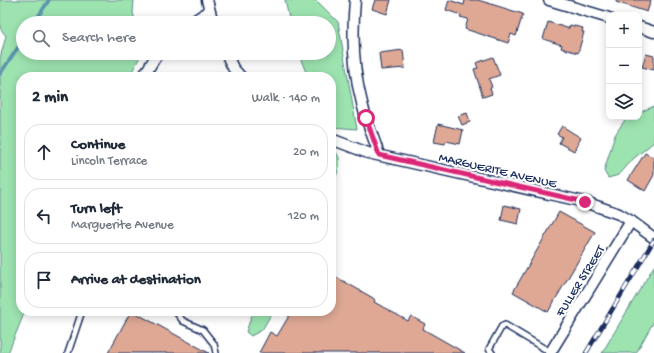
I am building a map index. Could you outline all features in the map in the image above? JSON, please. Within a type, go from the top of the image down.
[{"type":"street","points":[[207,0],[211,16]]},
{"type":"street","points":[[356,0],[354,45],[358,88],[379,155]]},
{"type":"street","points":[[549,0],[606,17]]},
{"type":"street","points":[[202,16],[209,11]]},
{"type":"street","points":[[642,28],[654,32]]},
{"type":"street","points":[[146,72],[154,60]]},
{"type":"street","points":[[229,60],[237,72]]},
{"type":"street","name":"MARGUERITE AVENUE","points":[[336,141],[368,153],[585,202],[619,214],[654,238]]},
{"type":"street","name":"FULLER STREET","points":[[550,352],[631,221]]},
{"type":"lane","points":[[68,353],[80,316]]},
{"type":"lane","points":[[179,316],[183,321],[203,330],[214,344],[216,353]]},
{"type":"lane","points":[[492,353],[489,349],[502,326],[505,325],[550,352]]},
{"type":"green space","points":[[0,0],[134,0],[134,16],[16,16],[16,60],[138,60],[132,72],[16,72],[16,316],[23,316],[8,353],[0,353],[0,58],[6,36],[0,28]]},
{"type":"green space","points":[[285,0],[316,0],[332,16],[288,16]]},
{"type":"green space","points":[[336,20],[338,22],[357,129],[336,127],[336,72],[306,72],[301,60],[336,60]]},
{"type":"green space","points":[[654,106],[654,142],[633,159],[619,175],[608,178],[604,171],[615,135],[625,120],[642,120],[642,112]]},
{"type":"green space","points":[[336,152],[339,162],[336,176]]},
{"type":"green space","points":[[654,266],[654,321],[636,353],[602,353]]},
{"type":"green space","points":[[270,316],[262,330],[251,336],[246,332],[251,317]]},
{"type":"building","points":[[375,0],[391,0],[387,14],[372,9]]},
{"type":"building","points":[[449,0],[464,5],[465,0],[478,0],[523,14],[516,36],[511,34],[508,43],[465,29],[468,19],[446,10]]},
{"type":"building","points":[[616,0],[651,0],[647,12],[616,2]]},
{"type":"building","points":[[548,22],[567,28],[569,28],[570,25],[583,28],[582,32],[584,32],[578,53],[561,48],[562,45],[543,39]]},
{"type":"building","points":[[403,50],[405,68],[381,70],[379,53]]},
{"type":"building","points":[[646,54],[654,56],[654,70],[642,67]]},
{"type":"building","points":[[493,57],[500,75],[489,79],[492,87],[490,88],[492,94],[483,97],[474,69],[478,68],[476,63]]},
{"type":"building","points":[[467,113],[470,122],[462,125],[458,116]]},
{"type":"building","points":[[438,124],[463,130],[460,144],[446,141],[445,144],[434,142]]},
{"type":"building","points":[[562,126],[581,138],[574,151],[559,143],[562,137],[557,134]]},
{"type":"building","points":[[645,153],[654,158],[654,175],[645,191],[628,180]]},
{"type":"building","points":[[504,205],[521,209],[518,224],[501,220]]},
{"type":"building","points":[[559,212],[595,232],[548,312],[513,292]]},
{"type":"building","points":[[336,277],[373,298],[375,300],[374,302],[408,321],[411,316],[425,324],[423,329],[465,353],[259,353],[270,332],[277,336],[289,316],[336,316]]},
{"type":"building","points":[[128,316],[141,316],[209,353],[108,353]]},
{"type":"waterway","points":[[39,16],[49,0]]},
{"type":"waterway","points":[[0,74],[16,50]]},
{"type":"railway","points":[[586,353],[654,240]]},
{"type":"route","points":[[366,118],[379,155],[585,202]]}]
